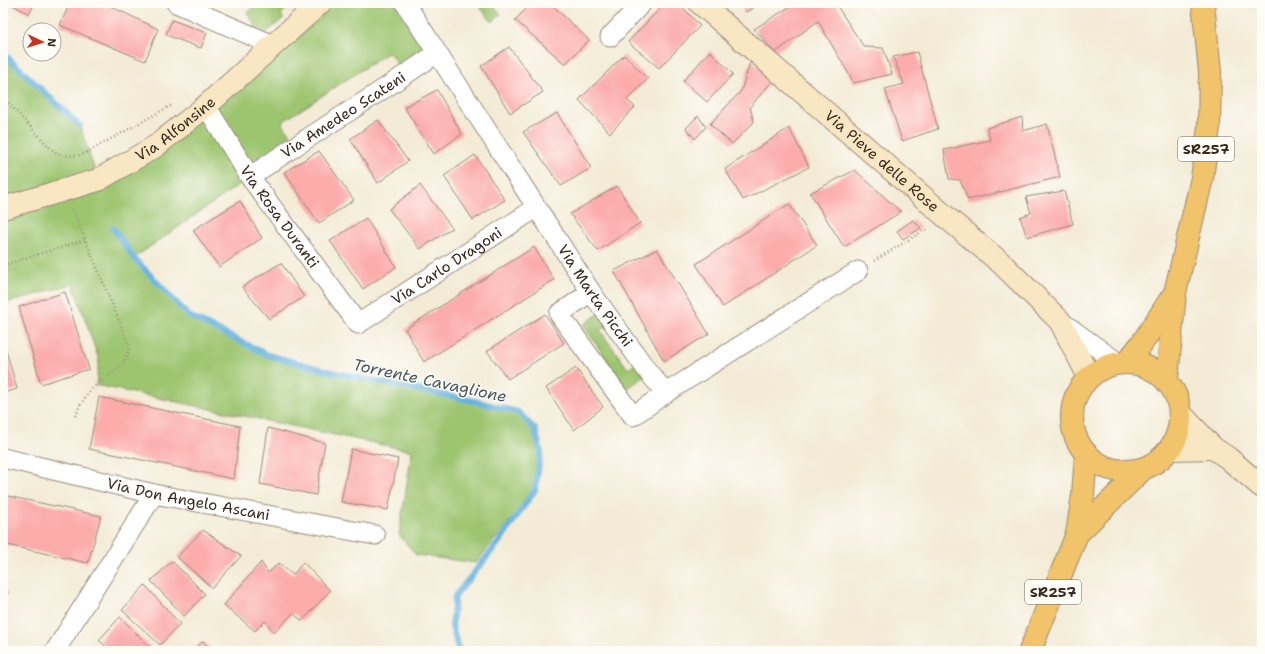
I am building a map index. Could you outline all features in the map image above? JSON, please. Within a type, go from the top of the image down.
[{"type":"main road","name":"SR257","points":[[1077,534],[1142,470],[1163,458],[1171,449],[1179,434],[1181,414],[1177,396],[1167,379],[1175,293],[1202,178],[1209,127],[1210,72],[1203,3]]},
{"type":"main road","name":"SR257","points":[[1122,362],[1142,343],[1175,293]]},
{"type":"main road","points":[[1142,470],[1123,471],[1108,467],[1096,462],[1086,454],[1074,431],[1072,408],[1082,385],[1099,369],[1122,362],[1137,363],[1154,369],[1167,379]]},
{"type":"main road","name":"SR257","points":[[1030,651],[1077,534],[1083,494],[1086,454]]},
{"type":"street","points":[[176,3],[273,45]]},
{"type":"street","name":"Via Alfonsine","points":[[3,208],[98,180],[156,146],[206,106],[320,3]]},
{"type":"street","name":"Via Marta Picchi","points":[[405,3],[591,292],[649,373],[666,393]]},
{"type":"street","points":[[610,37],[642,3]]},
{"type":"street","name":"Via Pieve delle Rose","points":[[700,3],[1001,263],[1060,321],[1122,362]]},
{"type":"street","name":"Via Amedeo Scateni","points":[[250,177],[296,145],[405,76],[437,52]]},
{"type":"street","name":"Via Rosa Duranti","points":[[206,106],[250,177],[358,324]]},
{"type":"street","name":"Via Carlo Dragoni","points":[[358,324],[536,208]]},
{"type":"street","points":[[591,292],[560,314],[633,416],[666,393],[858,270]]},
{"type":"street","name":"Via Pieve delle Rose","points":[[1060,321],[1089,377]]},
{"type":"street","points":[[1181,414],[1214,448],[1262,487]]},
{"type":"street","points":[[1171,449],[1214,448]]},
{"type":"street","name":"Via Don Angelo Ascani","points":[[3,458],[154,494],[375,535]]},
{"type":"street","points":[[56,650],[154,494]]},
{"type":"path","points":[[3,97],[51,149],[58,155],[69,156],[82,156],[178,101]]},
{"type":"path","points":[[65,190],[130,347],[124,363],[90,390],[79,407],[75,420]]},
{"type":"path","points":[[858,270],[946,217]]},
{"type":"path","points":[[3,265],[85,240]]},
{"type":"green space","points":[[257,3],[293,3],[281,14],[283,19],[262,36],[247,13]]},
{"type":"green space","points":[[320,3],[405,3],[437,53],[405,76],[389,52],[282,122],[296,145],[134,258],[189,316],[268,355],[331,372],[474,401],[518,412],[535,429],[541,452],[535,490],[476,563],[416,555],[399,535],[412,451],[96,385],[99,360],[73,284],[3,304],[3,53],[80,126],[98,180]]},
{"type":"green space","points":[[477,3],[492,3],[501,14],[492,22]]},
{"type":"green space","points":[[604,310],[613,322],[600,330],[628,369],[640,361],[649,373],[627,389],[583,325]]},
{"type":"building","points":[[9,3],[35,3],[29,14]]},
{"type":"building","points":[[70,3],[104,3],[158,29],[145,61],[62,26],[61,22]]},
{"type":"building","points":[[532,3],[550,3],[589,40],[565,64],[515,20]]},
{"type":"building","points":[[665,3],[679,3],[700,26],[659,68],[628,42]]},
{"type":"building","points":[[739,3],[760,3],[746,12]]},
{"type":"building","points":[[796,3],[835,3],[864,47],[883,48],[892,74],[854,83],[818,21],[775,53],[754,29]]},
{"type":"building","points":[[172,20],[207,33],[201,48],[166,35]]},
{"type":"building","points":[[509,47],[543,92],[510,113],[481,66]]},
{"type":"building","points":[[710,51],[733,74],[707,102],[683,81]]},
{"type":"building","points":[[917,52],[938,129],[902,141],[885,89],[904,84],[893,57]]},
{"type":"building","points":[[624,55],[648,79],[627,100],[635,107],[610,133],[579,100]]},
{"type":"building","points":[[751,60],[774,79],[750,107],[754,122],[732,144],[710,124],[741,91]]},
{"type":"building","points":[[437,90],[462,134],[434,154],[404,107]]},
{"type":"building","points":[[557,113],[591,168],[561,186],[523,132]]},
{"type":"building","points":[[698,116],[706,127],[695,139],[686,128]]},
{"type":"building","points":[[1022,117],[1023,131],[1047,124],[1060,177],[968,200],[960,180],[949,179],[944,150],[990,140],[987,128]]},
{"type":"building","points":[[378,120],[408,161],[378,183],[350,139]]},
{"type":"building","points":[[789,128],[809,167],[743,200],[725,169]]},
{"type":"building","points":[[319,151],[354,200],[319,223],[284,172]]},
{"type":"building","points":[[475,155],[505,200],[473,220],[444,176]]},
{"type":"building","points":[[855,170],[901,212],[844,247],[810,193]]},
{"type":"building","points":[[420,185],[452,228],[420,249],[389,209]]},
{"type":"building","points":[[617,186],[640,223],[598,251],[570,214]]},
{"type":"building","points":[[1064,191],[1073,224],[1027,237],[1020,217],[1031,213],[1026,197]]},
{"type":"building","points":[[240,201],[262,238],[219,267],[193,230]]},
{"type":"building","points":[[789,204],[817,245],[723,307],[696,264]]},
{"type":"building","points":[[366,218],[396,267],[363,289],[330,241]]},
{"type":"building","points":[[913,220],[921,228],[903,239],[897,231]]},
{"type":"building","points":[[534,247],[554,280],[424,362],[405,329]]},
{"type":"building","points":[[657,249],[709,334],[664,361],[614,271]]},
{"type":"building","points":[[281,263],[304,297],[269,319],[242,287]]},
{"type":"building","points":[[65,292],[89,369],[41,384],[19,307]]},
{"type":"building","points":[[545,314],[564,343],[508,379],[487,351]]},
{"type":"building","points":[[3,340],[17,389],[3,393]]},
{"type":"building","points":[[576,368],[603,407],[574,430],[546,388]]},
{"type":"building","points":[[99,397],[240,426],[234,479],[89,449]]},
{"type":"building","points":[[268,428],[325,443],[316,495],[260,484]]},
{"type":"building","points":[[351,449],[398,459],[388,510],[341,502]]},
{"type":"building","points":[[3,495],[101,516],[88,563],[3,544]]},
{"type":"building","points":[[203,530],[241,556],[212,588],[177,557]]},
{"type":"building","points":[[172,561],[205,594],[184,616],[151,581]]},
{"type":"building","points":[[261,562],[268,573],[279,563],[293,575],[303,562],[330,591],[302,621],[293,613],[274,633],[265,621],[255,631],[224,605]]},
{"type":"building","points":[[145,585],[180,624],[160,645],[122,610]]},
{"type":"building","points":[[3,589],[8,593],[3,598]]},
{"type":"building","points":[[120,617],[154,651],[110,651],[99,640]]},
{"type":"building","points":[[203,641],[213,651],[192,651]]},
{"type":"waterway","name":"Torrente Cavaglione","points":[[3,53],[80,126]]},
{"type":"waterway","name":"Torrente Cavaglione","points":[[113,228],[134,258],[189,316],[268,355],[331,372],[474,401],[518,412],[535,429],[541,452],[535,490],[499,542],[455,596],[452,627],[459,651]]}]
